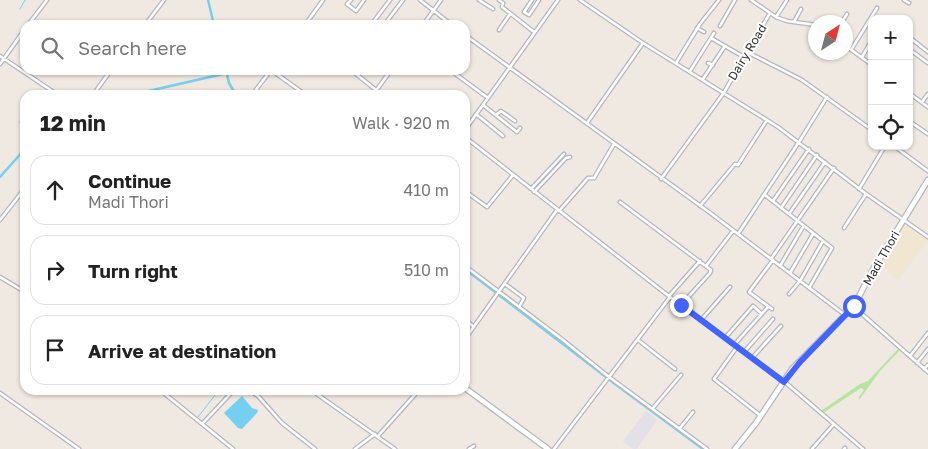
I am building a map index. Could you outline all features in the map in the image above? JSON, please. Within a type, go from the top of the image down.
[{"type":"main road","name":"Madi Thori","points":[[735,449],[796,365],[854,306],[872,271],[927,183]]},
{"type":"main road","points":[[470,392],[548,449]]},
{"type":"street","points":[[32,20],[47,0]]},
{"type":"street","points":[[149,20],[164,0]]},
{"type":"street","points":[[308,20],[324,0]]},
{"type":"street","points":[[350,0],[347,4],[356,11],[364,0]]},
{"type":"street","points":[[375,20],[390,0]]},
{"type":"street","points":[[388,20],[403,0]]},
{"type":"street","points":[[420,0],[445,20]]},
{"type":"street","points":[[427,20],[441,0]]},
{"type":"street","points":[[479,0],[493,9]]},
{"type":"street","points":[[499,0],[503,3],[502,7],[534,33]]},
{"type":"street","points":[[532,0],[524,12],[529,15],[540,0]]},
{"type":"street","points":[[470,123],[558,0]]},
{"type":"street","points":[[580,0],[643,43],[768,120],[817,155],[859,189],[928,237]]},
{"type":"street","points":[[676,63],[697,28],[719,0]]},
{"type":"street","points":[[720,26],[736,0]]},
{"type":"street","points":[[751,0],[756,1],[776,17],[788,22],[808,24]]},
{"type":"street","points":[[776,17],[787,0]]},
{"type":"street","points":[[904,0],[909,3]]},
{"type":"street","points":[[853,47],[877,8]]},
{"type":"street","points":[[794,22],[801,9]]},
{"type":"street","name":"Dairy Road","points":[[661,178],[723,92],[770,13]]},
{"type":"street","points":[[499,30],[510,14]]},
{"type":"street","points":[[697,28],[704,32]]},
{"type":"street","points":[[690,71],[714,33]]},
{"type":"street","points":[[0,64],[20,36]]},
{"type":"street","points":[[470,38],[738,234],[845,316]]},
{"type":"street","points":[[711,38],[744,57]]},
{"type":"street","points":[[913,40],[928,52]]},
{"type":"street","points":[[587,123],[643,43]]},
{"type":"street","points":[[703,79],[725,46]]},
{"type":"street","points":[[862,57],[868,47]]},
{"type":"street","points":[[853,51],[868,62]]},
{"type":"street","points":[[747,52],[802,80],[868,127]]},
{"type":"street","points":[[913,52],[928,64]]},
{"type":"street","points":[[0,56],[20,69]]},
{"type":"street","points":[[708,63],[712,65]]},
{"type":"street","points":[[29,75],[51,90]]},
{"type":"street","points":[[97,90],[108,75]]},
{"type":"street","points":[[256,90],[267,75]]},
{"type":"street","points":[[278,75],[299,90]]},
{"type":"street","points":[[357,75],[376,90],[387,75]]},
{"type":"street","points":[[457,75],[488,98]]},
{"type":"street","points":[[922,102],[928,94]]},
{"type":"street","points":[[913,96],[928,107]]},
{"type":"street","points":[[738,234],[799,142],[826,97]]},
{"type":"street","points":[[483,105],[517,132],[520,128]]},
{"type":"street","points":[[496,115],[501,111],[515,121]]},
{"type":"street","points":[[476,114],[502,136]]},
{"type":"street","points":[[700,206],[735,164],[738,165],[768,120]]},
{"type":"street","points":[[913,124],[928,134]]},
{"type":"street","points":[[470,141],[670,297],[784,382],[864,449]]},
{"type":"street","points":[[470,332],[559,211],[588,178],[594,178],[614,144]]},
{"type":"street","points":[[773,201],[809,149]]},
{"type":"street","points":[[859,189],[882,150]]},
{"type":"street","points":[[899,150],[928,171]]},
{"type":"street","points":[[530,189],[564,154]]},
{"type":"street","points":[[781,208],[817,155]]},
{"type":"street","points":[[534,192],[566,158],[570,157]]},
{"type":"street","points":[[789,214],[825,162]]},
{"type":"street","points":[[760,416],[714,379],[736,346],[762,314],[770,308],[749,292],[834,168]]},
{"type":"street","points":[[470,195],[487,207],[512,175]]},
{"type":"street","points":[[0,220],[20,194]]},
{"type":"street","points":[[765,194],[796,221],[832,248],[809,288]]},
{"type":"street","points":[[844,228],[866,194]]},
{"type":"street","points":[[620,202],[711,270],[681,305]]},
{"type":"street","points":[[780,266],[803,226]]},
{"type":"street","points":[[706,266],[733,231]]},
{"type":"street","points":[[790,273],[813,234]]},
{"type":"street","points":[[789,294],[800,281],[823,241]]},
{"type":"street","points":[[554,449],[670,297],[700,261]]},
{"type":"street","points":[[470,270],[564,340],[609,377],[707,449]]},
{"type":"street","points":[[0,277],[20,289]]},
{"type":"street","points":[[505,284],[524,298],[519,307]]},
{"type":"street","points":[[701,320],[730,288]]},
{"type":"street","points":[[725,338],[753,306],[762,314]]},
{"type":"street","points":[[854,306],[928,372]]},
{"type":"street","points":[[744,352],[773,319]]},
{"type":"street","points":[[470,324],[474,327]]},
{"type":"street","points":[[752,358],[781,326]]},
{"type":"street","points":[[910,356],[928,333]]},
{"type":"street","points":[[638,340],[675,369]]},
{"type":"street","points":[[917,363],[928,349]]},
{"type":"street","points":[[924,369],[928,365]]},
{"type":"street","points":[[653,408],[681,375]]},
{"type":"street","points":[[0,393],[79,449]]},
{"type":"street","points":[[166,395],[232,449]]},
{"type":"street","points":[[202,424],[229,395]]},
{"type":"street","points":[[256,395],[282,422],[315,449]]},
{"type":"street","points":[[318,395],[395,449]]},
{"type":"street","points":[[355,449],[376,435],[414,395]]},
{"type":"street","points":[[680,428],[694,412]]},
{"type":"street","points":[[812,449],[834,423]]},
{"type":"street","points":[[359,446],[362,449]]},
{"type":"street","points":[[469,449],[474,446]]},
{"type":"shaded area","points":[[904,221],[928,238],[928,240],[898,280],[884,268],[876,266]]},
{"type":"shaded area","points":[[646,411],[657,420],[637,449],[633,449],[623,441]]},
{"type":"green space","points":[[899,348],[901,349],[880,371],[859,400],[864,390],[861,388],[823,413],[821,411],[860,384],[868,381]]},
{"type":"water","points":[[242,396],[252,408],[258,410],[242,429],[238,428],[224,413]]},
{"type":"waterway","points":[[20,9],[25,0]]},
{"type":"waterway","points":[[208,0],[213,20]]},
{"type":"waterway","points":[[153,90],[219,75]]},
{"type":"waterway","points":[[227,75],[233,90]]},
{"type":"waterway","points":[[0,177],[20,155]]},
{"type":"waterway","points":[[470,273],[703,449]]},
{"type":"waterway","points":[[198,417],[215,395]]},
{"type":"route","points":[[681,305],[784,382],[792,369],[854,306]]}]
